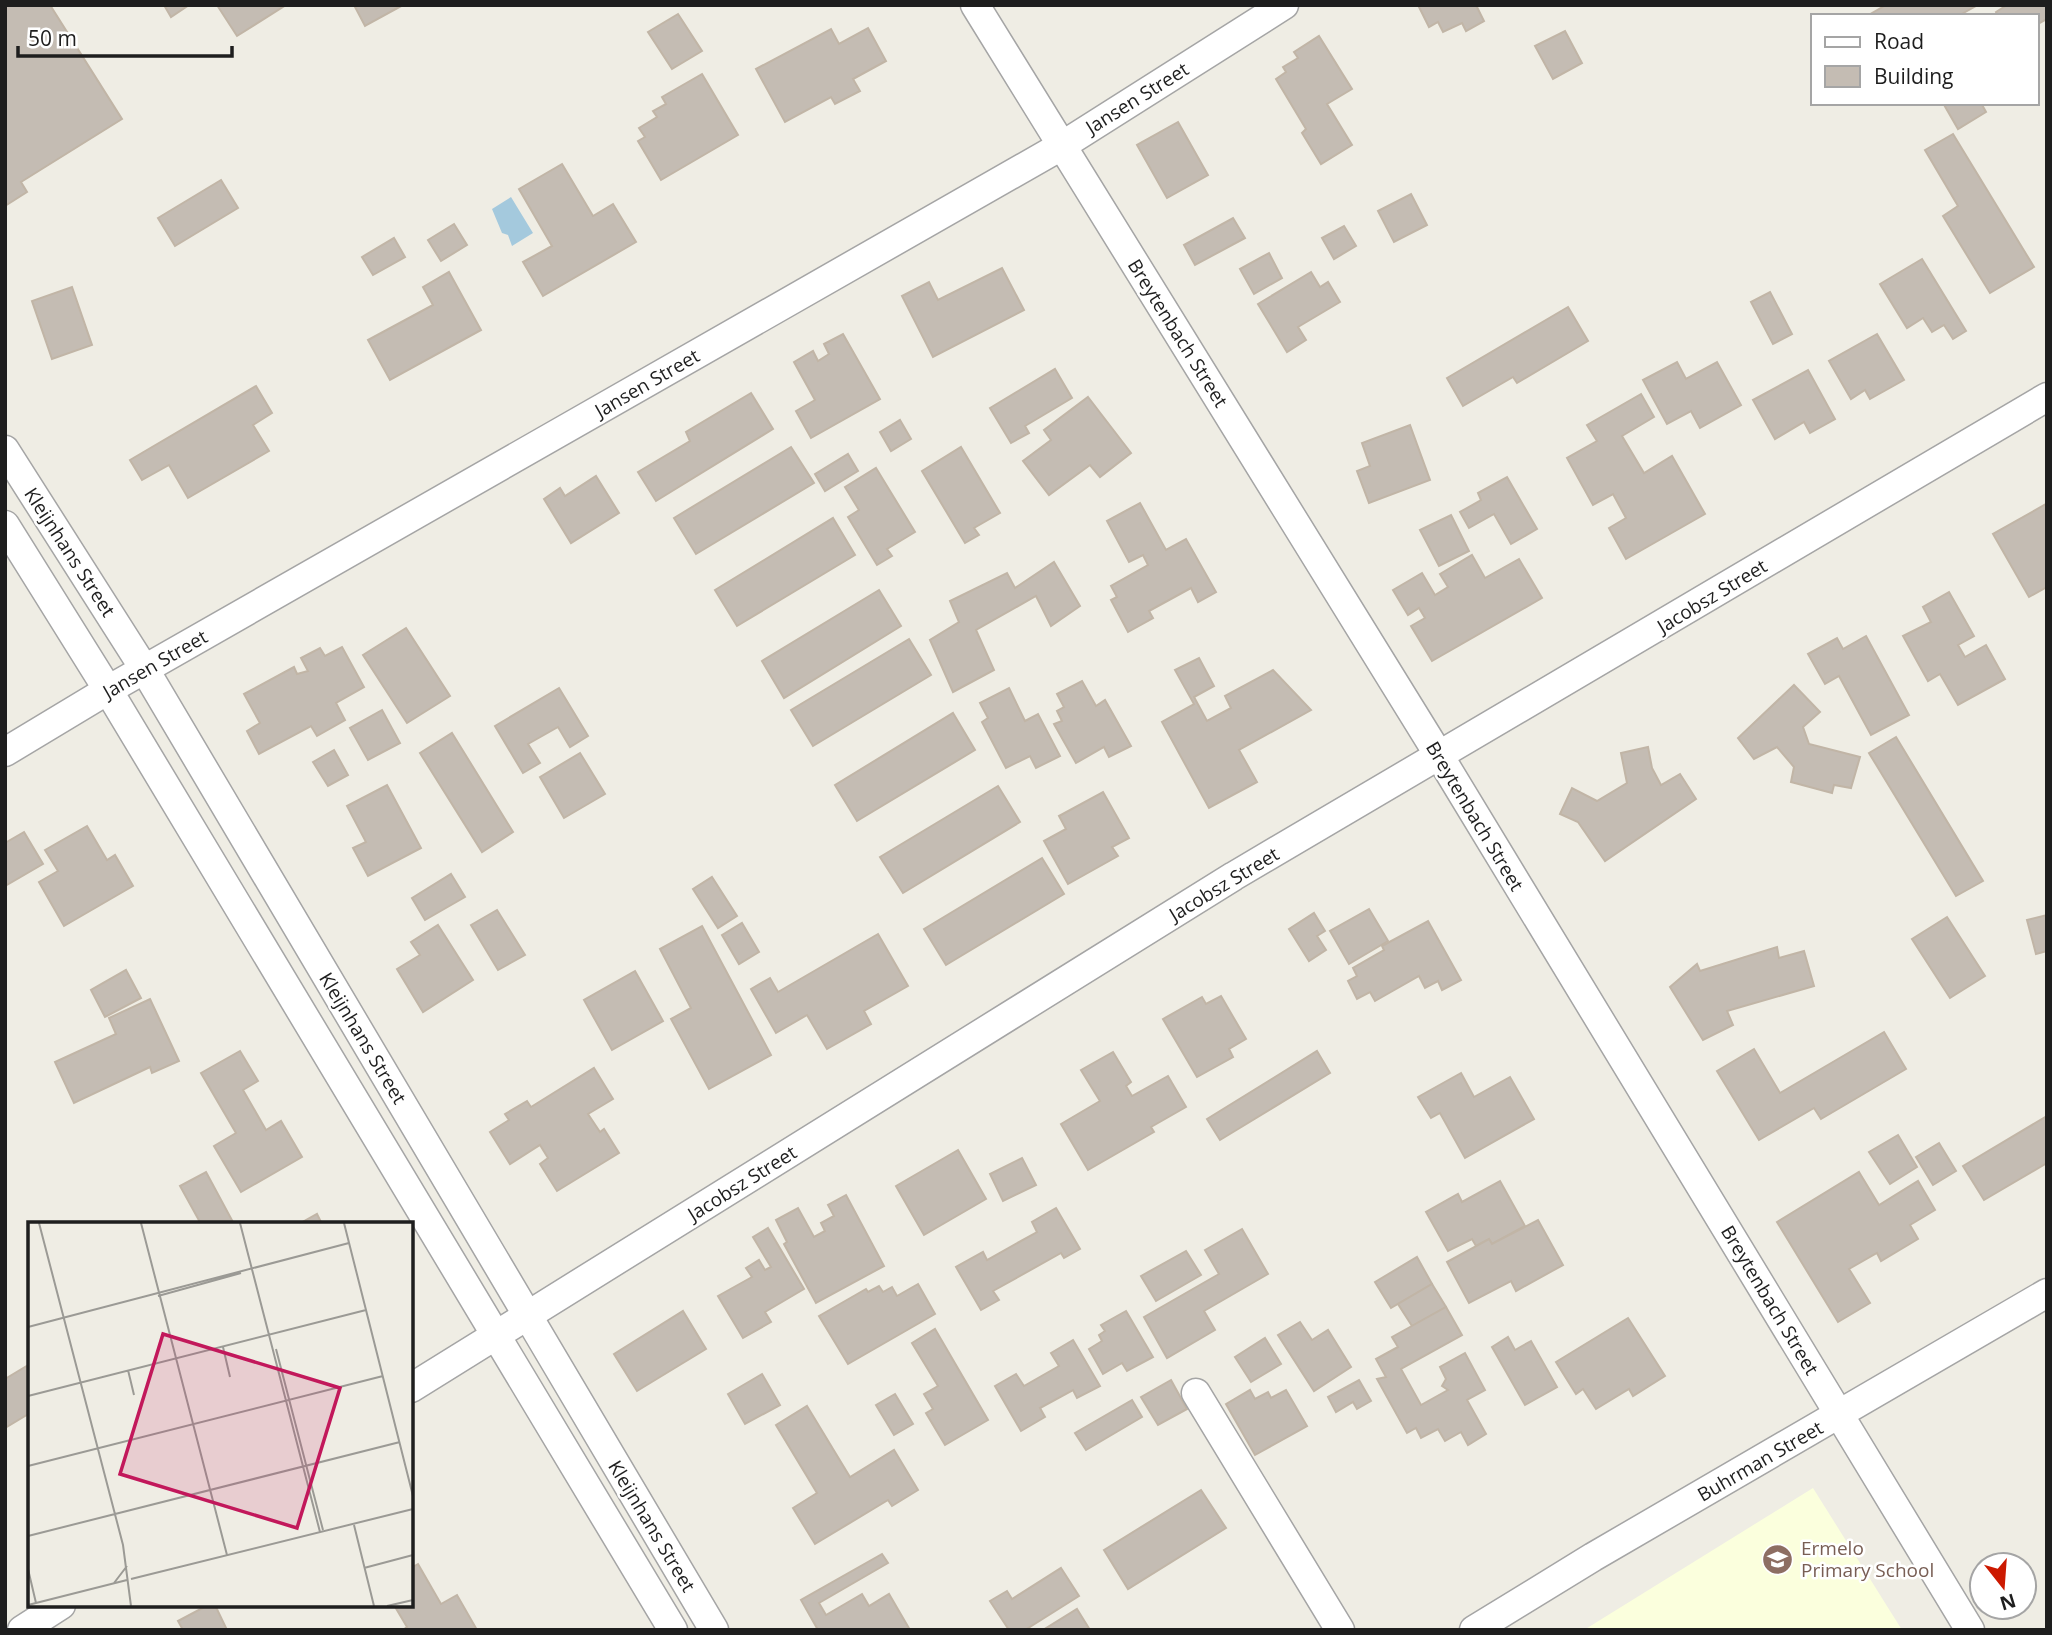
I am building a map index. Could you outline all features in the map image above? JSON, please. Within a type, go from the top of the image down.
[{"type":"street","name":"Breytenbach Street","points":[[975,5],[1440,757],[1970,1630]]},
{"type":"street","name":"Jansen Street","points":[[5,752],[108,690],[1063,145],[1284,5]]},
{"type":"street","name":"Jacobsz Street","points":[[413,1387],[1234,876],[2047,397]]},
{"type":"street","name":"Kleijnhans Street","points":[[5,450],[145,670],[714,1630]]},
{"type":"street","name":"Kleijnhans Street","points":[[5,525],[108,690],[673,1630]]},
{"type":"street","name":"Buhrman Street","points":[[1474,1630],[1593,1557],[2047,1293]]},
{"type":"street","points":[[1196,1393],[1340,1630]]},
{"type":"street","points":[[22,1630],[58,1607]]},
{"type":"shaded area","name":"Ermelo Primary School","points":[[1813,1488],[1902,1630],[1584,1630]]},
{"type":"water","points":[[511,197],[533,233],[512,246],[508,235],[502,233],[492,209]]},
{"type":"building","points":[[5,5],[50,5],[122,119],[21,182],[27,192],[5,206]]},
{"type":"building","points":[[164,5],[189,5],[171,17]]},
{"type":"building","points":[[217,5],[286,5],[237,36]]},
{"type":"building","points":[[354,5],[403,5],[365,26]]},
{"type":"building","points":[[1418,5],[1476,5],[1484,21],[1466,31],[1462,23],[1443,32],[1438,22],[1429,27]]},
{"type":"building","points":[[1886,5],[1976,5],[1962,14],[1870,14]]},
{"type":"building","points":[[2007,5],[2047,5],[2047,19],[2038,24],[2038,14],[1996,12]]},
{"type":"building","points":[[678,14],[702,51],[672,69],[648,32]]},
{"type":"building","points":[[868,28],[886,61],[853,79],[860,91],[835,104],[831,97],[785,122],[756,69],[831,29],[839,44]]},
{"type":"building","points":[[1565,31],[1582,63],[1553,79],[1535,46]]},
{"type":"building","points":[[1319,36],[1352,89],[1327,104],[1352,145],[1321,164],[1302,133],[1306,129],[1276,79],[1286,72],[1283,67],[1298,58],[1294,52]]},
{"type":"building","points":[[702,74],[738,135],[661,180],[638,141],[645,137],[639,128],[657,117],[653,111],[666,104],[662,97]]},
{"type":"building","points":[[1944,105],[1982,105],[1986,112],[1958,129]]},
{"type":"building","points":[[1178,122],[1208,175],[1167,198],[1137,145]]},
{"type":"building","points":[[1953,134],[2034,267],[1990,293],[1943,216],[1958,206],[1925,150]]},
{"type":"building","points":[[562,164],[593,216],[613,204],[636,242],[543,296],[523,262],[552,246],[519,189]]},
{"type":"building","points":[[221,180],[238,208],[175,246],[158,218]]},
{"type":"building","points":[[1411,194],[1427,225],[1394,242],[1378,211]]},
{"type":"building","points":[[1233,218],[1245,238],[1195,265],[1184,245]]},
{"type":"building","points":[[454,224],[467,245],[441,261],[428,240]]},
{"type":"building","points":[[1344,226],[1356,246],[1334,259],[1322,238]]},
{"type":"building","points":[[394,238],[405,257],[373,275],[362,257]]},
{"type":"building","points":[[1269,253],[1282,278],[1254,294],[1240,269]]},
{"type":"building","points":[[1922,259],[1966,331],[1953,339],[1944,325],[1932,332],[1923,318],[1907,328],[1880,284]]},
{"type":"building","points":[[1002,268],[1024,310],[933,357],[902,296],[929,282],[938,300]]},
{"type":"building","points":[[449,272],[481,330],[390,380],[368,340],[433,305],[423,287]]},
{"type":"building","points":[[1311,272],[1320,287],[1328,282],[1340,302],[1298,327],[1306,340],[1287,352],[1258,304]]},
{"type":"building","points":[[72,287],[92,345],[52,359],[32,301]]},
{"type":"building","points":[[1770,292],[1792,334],[1773,344],[1751,302]]},
{"type":"building","points":[[1568,307],[1588,341],[1517,383],[1513,377],[1463,406],[1447,378]]},
{"type":"building","points":[[843,334],[880,399],[811,438],[796,411],[815,400],[794,362],[813,351],[818,361],[829,354],[824,344]]},
{"type":"building","points":[[1877,334],[1904,380],[1870,399],[1865,390],[1851,399],[1829,361]]},
{"type":"building","points":[[1677,362],[1686,379],[1717,362],[1741,405],[1700,428],[1691,411],[1667,424],[1643,380]]},
{"type":"building","points":[[1055,369],[1072,398],[1025,426],[1029,433],[1011,443],[990,408]]},
{"type":"building","points":[[1808,370],[1835,419],[1810,433],[1804,422],[1775,439],[1753,400]]},
{"type":"building","points":[[256,386],[272,413],[253,425],[269,451],[188,498],[169,465],[142,480],[130,460]]},
{"type":"building","points":[[751,393],[773,429],[656,501],[638,472],[690,441],[686,432]]},
{"type":"building","points":[[1641,394],[1654,417],[1622,436],[1644,473],[1672,456],[1705,514],[1626,559],[1609,528],[1626,518],[1613,494],[1593,505],[1567,458],[1597,441],[1587,425]]},
{"type":"building","points":[[1088,397],[1131,453],[1100,477],[1090,465],[1049,495],[1023,461],[1051,440],[1044,430]]},
{"type":"building","points":[[900,420],[911,439],[891,451],[880,432]]},
{"type":"building","points":[[1410,425],[1430,480],[1369,503],[1357,471],[1370,466],[1362,443]]},
{"type":"building","points":[[791,447],[814,483],[696,554],[674,518]]},
{"type":"building","points":[[961,447],[1000,513],[974,528],[979,535],[965,543],[922,471]]},
{"type":"building","points":[[848,454],[858,471],[825,491],[815,474]]},
{"type":"building","points":[[876,468],[915,532],[887,549],[892,556],[877,565],[848,517],[859,510],[845,487]]},
{"type":"building","points":[[596,476],[619,513],[571,543],[544,499],[560,488],[565,496]]},
{"type":"building","points":[[1507,477],[1537,529],[1511,544],[1494,514],[1469,528],[1460,512],[1481,500],[1478,493]]},
{"type":"building","points":[[1140,503],[1166,550],[1186,539],[1216,592],[1198,602],[1191,588],[1149,611],[1153,618],[1128,632],[1111,600],[1117,597],[1111,586],[1148,565],[1143,555],[1129,562],[1107,521]]},
{"type":"building","points":[[2046,504],[2047,587],[2029,597],[1993,534]]},
{"type":"building","points":[[1451,515],[1469,551],[1439,566],[1420,530]]},
{"type":"building","points":[[833,518],[855,555],[737,626],[715,590]]},
{"type":"building","points":[[1472,555],[1485,578],[1519,559],[1542,598],[1432,661],[1411,626],[1425,618],[1419,608],[1408,615],[1393,590],[1422,573],[1435,595],[1448,587],[1440,574]]},
{"type":"building","points":[[1054,562],[1080,606],[1051,626],[1036,596],[976,630],[994,670],[953,692],[930,640],[959,622],[950,601],[1007,573],[1015,588]]},
{"type":"building","points":[[879,590],[901,626],[784,698],[762,661]]},
{"type":"building","points":[[1949,592],[1974,636],[1958,645],[1965,657],[1986,645],[2005,679],[1958,705],[1940,674],[1928,681],[1903,636],[1931,622],[1923,607]]},
{"type":"building","points":[[406,628],[450,696],[407,723],[363,655]]},
{"type":"building","points":[[1866,636],[1909,715],[1871,735],[1839,676],[1825,684],[1808,654],[1837,638],[1843,649]]},
{"type":"building","points":[[909,639],[931,675],[813,746],[791,710]]},
{"type":"building","points":[[342,647],[364,687],[336,703],[345,720],[317,736],[311,726],[259,754],[247,731],[260,723],[244,694],[294,667],[297,674],[308,671],[301,658],[320,648],[325,656]]},
{"type":"building","points":[[1199,658],[1214,686],[1194,697],[1207,721],[1231,708],[1225,696],[1273,670],[1311,710],[1239,750],[1257,782],[1209,808],[1162,722],[1194,704],[1175,670]]},
{"type":"building","points":[[1082,681],[1096,706],[1105,700],[1131,746],[1109,757],[1104,747],[1076,763],[1054,724],[1062,721],[1057,711],[1064,707],[1057,694]]},
{"type":"building","points":[[1794,685],[1820,712],[1803,727],[1809,744],[1860,757],[1851,788],[1834,785],[1832,793],[1791,782],[1794,767],[1777,747],[1754,759],[1738,738]]},
{"type":"building","points":[[559,688],[588,736],[570,747],[558,727],[528,744],[540,763],[523,773],[495,726]]},
{"type":"building","points":[[1009,688],[1025,721],[1038,714],[1060,756],[1036,768],[1030,756],[1006,768],[982,722],[988,718],[980,703]]},
{"type":"building","points":[[382,710],[400,743],[368,760],[350,728]]},
{"type":"building","points":[[953,713],[975,750],[857,821],[835,785]]},
{"type":"building","points":[[452,733],[513,832],[482,852],[420,753]]},
{"type":"building","points":[[1896,737],[1983,881],[1956,896],[1869,753]]},
{"type":"building","points":[[1648,747],[1652,768],[1661,785],[1680,774],[1696,799],[1605,861],[1578,822],[1560,814],[1572,788],[1597,801],[1627,783],[1621,753]]},
{"type":"building","points":[[334,750],[348,775],[328,786],[313,762]]},
{"type":"building","points":[[580,753],[605,794],[564,818],[540,777]]},
{"type":"building","points":[[387,785],[421,848],[368,876],[353,848],[366,842],[347,806]]},
{"type":"building","points":[[998,786],[1020,822],[903,893],[880,857]]},
{"type":"building","points":[[1103,792],[1129,838],[1112,847],[1118,856],[1068,884],[1044,841],[1066,829],[1059,816]]},
{"type":"building","points":[[87,826],[107,860],[115,855],[133,886],[64,926],[39,882],[58,871],[45,850]]},
{"type":"building","points":[[24,832],[43,864],[5,886],[5,843]]},
{"type":"building","points":[[1042,858],[1064,894],[946,965],[924,929]]},
{"type":"building","points":[[451,874],[465,897],[425,920],[412,898]]},
{"type":"building","points":[[712,877],[737,916],[718,928],[693,889]]},
{"type":"building","points":[[1369,909],[1388,941],[1349,964],[1330,931]]},
{"type":"building","points":[[497,910],[525,955],[498,970],[471,925]]},
{"type":"building","points":[[1314,913],[1325,931],[1317,936],[1326,950],[1309,961],[1289,929]]},
{"type":"building","points":[[2047,915],[2047,951],[2036,954],[2027,920]]},
{"type":"building","points":[[1947,917],[1985,976],[1950,998],[1912,939]]},
{"type":"building","points":[[1428,921],[1461,980],[1442,990],[1438,981],[1425,988],[1419,976],[1375,1001],[1370,992],[1357,999],[1348,981],[1357,976],[1353,968],[1384,950],[1382,946]]},
{"type":"building","points":[[742,923],[759,952],[739,964],[722,935]]},
{"type":"building","points":[[438,925],[473,980],[423,1012],[397,969],[420,955],[411,942]]},
{"type":"building","points":[[702,926],[771,1055],[709,1089],[671,1019],[691,1008],[660,949]]},
{"type":"building","points":[[878,934],[908,986],[864,1011],[871,1024],[827,1049],[807,1015],[776,1033],[751,989],[770,978],[778,992]]},
{"type":"building","points":[[1777,947],[1779,958],[1804,951],[1814,986],[1727,1011],[1733,1025],[1703,1040],[1670,987],[1697,964],[1700,971]]},
{"type":"building","points":[[126,970],[141,998],[105,1017],[91,990]]},
{"type":"building","points":[[635,971],[663,1021],[612,1050],[584,1000]]},
{"type":"building","points":[[1221,996],[1246,1039],[1229,1049],[1233,1057],[1197,1077],[1163,1019],[1202,997],[1206,1004]]},
{"type":"building","points":[[150,999],[179,1061],[152,1073],[150,1067],[74,1103],[55,1062],[116,1034],[109,1018]]},
{"type":"building","points":[[1884,1032],[1906,1069],[1821,1119],[1814,1108],[1759,1140],[1717,1071],[1754,1049],[1780,1093]]},
{"type":"building","points":[[240,1051],[258,1081],[243,1090],[266,1130],[281,1121],[302,1157],[241,1192],[214,1146],[236,1133],[201,1073]]},
{"type":"building","points":[[1317,1051],[1330,1073],[1220,1140],[1207,1119]]},
{"type":"building","points":[[1113,1052],[1131,1082],[1126,1086],[1132,1096],[1168,1076],[1186,1107],[1151,1127],[1154,1132],[1088,1170],[1061,1124],[1100,1101],[1081,1070]]},
{"type":"building","points":[[594,1068],[613,1099],[588,1114],[600,1132],[604,1129],[619,1153],[557,1191],[540,1164],[548,1158],[540,1145],[510,1164],[490,1132],[509,1120],[505,1114],[527,1101],[531,1107]]},
{"type":"building","points":[[1461,1073],[1474,1097],[1510,1077],[1534,1119],[1465,1158],[1440,1113],[1431,1118],[1418,1097]]},
{"type":"building","points":[[2047,1116],[2047,1163],[1984,1200],[1963,1166]]},
{"type":"building","points":[[1898,1135],[1917,1167],[1890,1184],[1869,1152]]},
{"type":"building","points":[[1939,1143],[1956,1171],[1933,1185],[1916,1157]]},
{"type":"building","points":[[958,1150],[986,1199],[924,1235],[896,1186]]},
{"type":"building","points":[[1022,1158],[1036,1185],[1003,1201],[990,1174]]},
{"type":"building","points":[[206,1172],[233,1222],[200,1222],[180,1186]]},
{"type":"building","points":[[1859,1172],[1879,1205],[1918,1181],[1935,1210],[1910,1225],[1918,1239],[1881,1261],[1877,1253],[1849,1269],[1870,1303],[1838,1322],[1777,1222]]},
{"type":"building","points":[[1500,1181],[1525,1226],[1492,1244],[1489,1239],[1476,1246],[1472,1239],[1448,1251],[1426,1212],[1458,1194],[1462,1202]]},
{"type":"building","points":[[846,1195],[884,1266],[816,1303],[784,1244],[787,1242],[776,1220],[798,1208],[814,1237],[825,1231],[821,1223],[834,1216],[828,1205]]},
{"type":"building","points":[[1056,1208],[1080,1249],[1064,1258],[1061,1253],[993,1291],[999,1300],[981,1310],[956,1267],[983,1252],[987,1260],[1037,1232],[1032,1222]]},
{"type":"building","points":[[317,1214],[321,1222],[303,1222]]},
{"type":"building","points":[[1538,1220],[1563,1265],[1516,1291],[1511,1281],[1469,1303],[1447,1262],[1489,1239],[1492,1244]]},
{"type":"building","points":[[768,1228],[804,1289],[765,1312],[771,1322],[743,1338],[718,1296],[752,1277],[746,1268],[759,1260],[765,1270],[771,1267],[753,1237]]},
{"type":"building","points":[[1242,1229],[1268,1274],[1204,1311],[1215,1330],[1167,1358],[1144,1317],[1219,1274],[1205,1250]]},
{"type":"building","points":[[1186,1251],[1201,1275],[1156,1301],[1141,1276]]},
{"type":"building","points":[[1417,1257],[1432,1284],[1391,1308],[1375,1282]]},
{"type":"building","points":[[918,1284],[935,1314],[848,1364],[819,1316],[866,1289],[868,1292],[879,1286],[883,1292],[892,1287],[897,1296]]},
{"type":"building","points":[[1432,1284],[1446,1307],[1412,1326],[1398,1304]]},
{"type":"building","points":[[1446,1307],[1462,1335],[1401,1369],[1421,1405],[1448,1390],[1442,1386],[1446,1379],[1440,1367],[1465,1353],[1485,1390],[1467,1400],[1486,1434],[1468,1445],[1461,1432],[1445,1441],[1438,1429],[1421,1438],[1416,1428],[1407,1433],[1377,1379],[1386,1377],[1376,1359],[1398,1347],[1392,1337]]},
{"type":"building","points":[[683,1311],[706,1349],[637,1391],[614,1354]]},
{"type":"building","points":[[1126,1311],[1153,1357],[1127,1371],[1122,1363],[1103,1374],[1089,1349],[1102,1341],[1099,1335],[1105,1331],[1101,1325]]},
{"type":"building","points":[[1628,1318],[1665,1376],[1633,1396],[1629,1389],[1596,1409],[1583,1389],[1576,1394],[1556,1362]]},
{"type":"building","points":[[1300,1322],[1312,1340],[1328,1330],[1351,1367],[1314,1391],[1278,1335]]},
{"type":"building","points":[[935,1329],[988,1420],[945,1445],[926,1413],[933,1409],[924,1394],[938,1386],[912,1343]]},
{"type":"building","points":[[1508,1337],[1515,1350],[1531,1341],[1557,1387],[1525,1405],[1492,1347]]},
{"type":"building","points":[[1265,1338],[1281,1364],[1251,1382],[1235,1357]]},
{"type":"building","points":[[1073,1340],[1100,1386],[1077,1398],[1073,1390],[1040,1408],[1045,1417],[1021,1431],[995,1386],[1016,1374],[1024,1386],[1059,1366],[1051,1353]]},
{"type":"building","points":[[28,1365],[28,1414],[5,1428],[5,1379]]},
{"type":"building","points":[[762,1374],[780,1405],[745,1424],[728,1394]]},
{"type":"building","points":[[1171,1380],[1187,1409],[1158,1425],[1141,1397]]},
{"type":"building","points":[[1359,1380],[1371,1401],[1357,1409],[1353,1402],[1336,1412],[1328,1397]]},
{"type":"building","points":[[1250,1390],[1255,1399],[1268,1392],[1271,1398],[1286,1390],[1307,1426],[1255,1455],[1226,1404]]},
{"type":"building","points":[[895,1394],[913,1424],[894,1435],[876,1405]]},
{"type":"building","points":[[1132,1400],[1142,1417],[1086,1450],[1075,1433]]},
{"type":"building","points":[[807,1406],[850,1477],[894,1450],[918,1490],[892,1506],[888,1500],[815,1544],[793,1508],[817,1493],[776,1425]]},
{"type":"building","points":[[1201,1490],[1226,1528],[1128,1589],[1104,1550]]},
{"type":"building","points":[[882,1554],[888,1563],[819,1603],[826,1615],[862,1594],[869,1606],[889,1594],[910,1630],[818,1630],[801,1600]]},
{"type":"building","points":[[418,1564],[441,1604],[457,1595],[477,1630],[403,1630],[407,1627],[395,1607],[413,1607],[413,1567]]},
{"type":"building","points":[[1061,1568],[1079,1596],[1025,1630],[1009,1630],[990,1601],[1007,1591],[1012,1599]]},
{"type":"building","points":[[204,1607],[216,1607],[227,1630],[183,1630],[178,1621]]},
{"type":"building","points":[[1077,1609],[1090,1630],[1043,1630]]},
{"type":"place","name":"Ermelo Primary School","points":[[1778,1559]]}]
